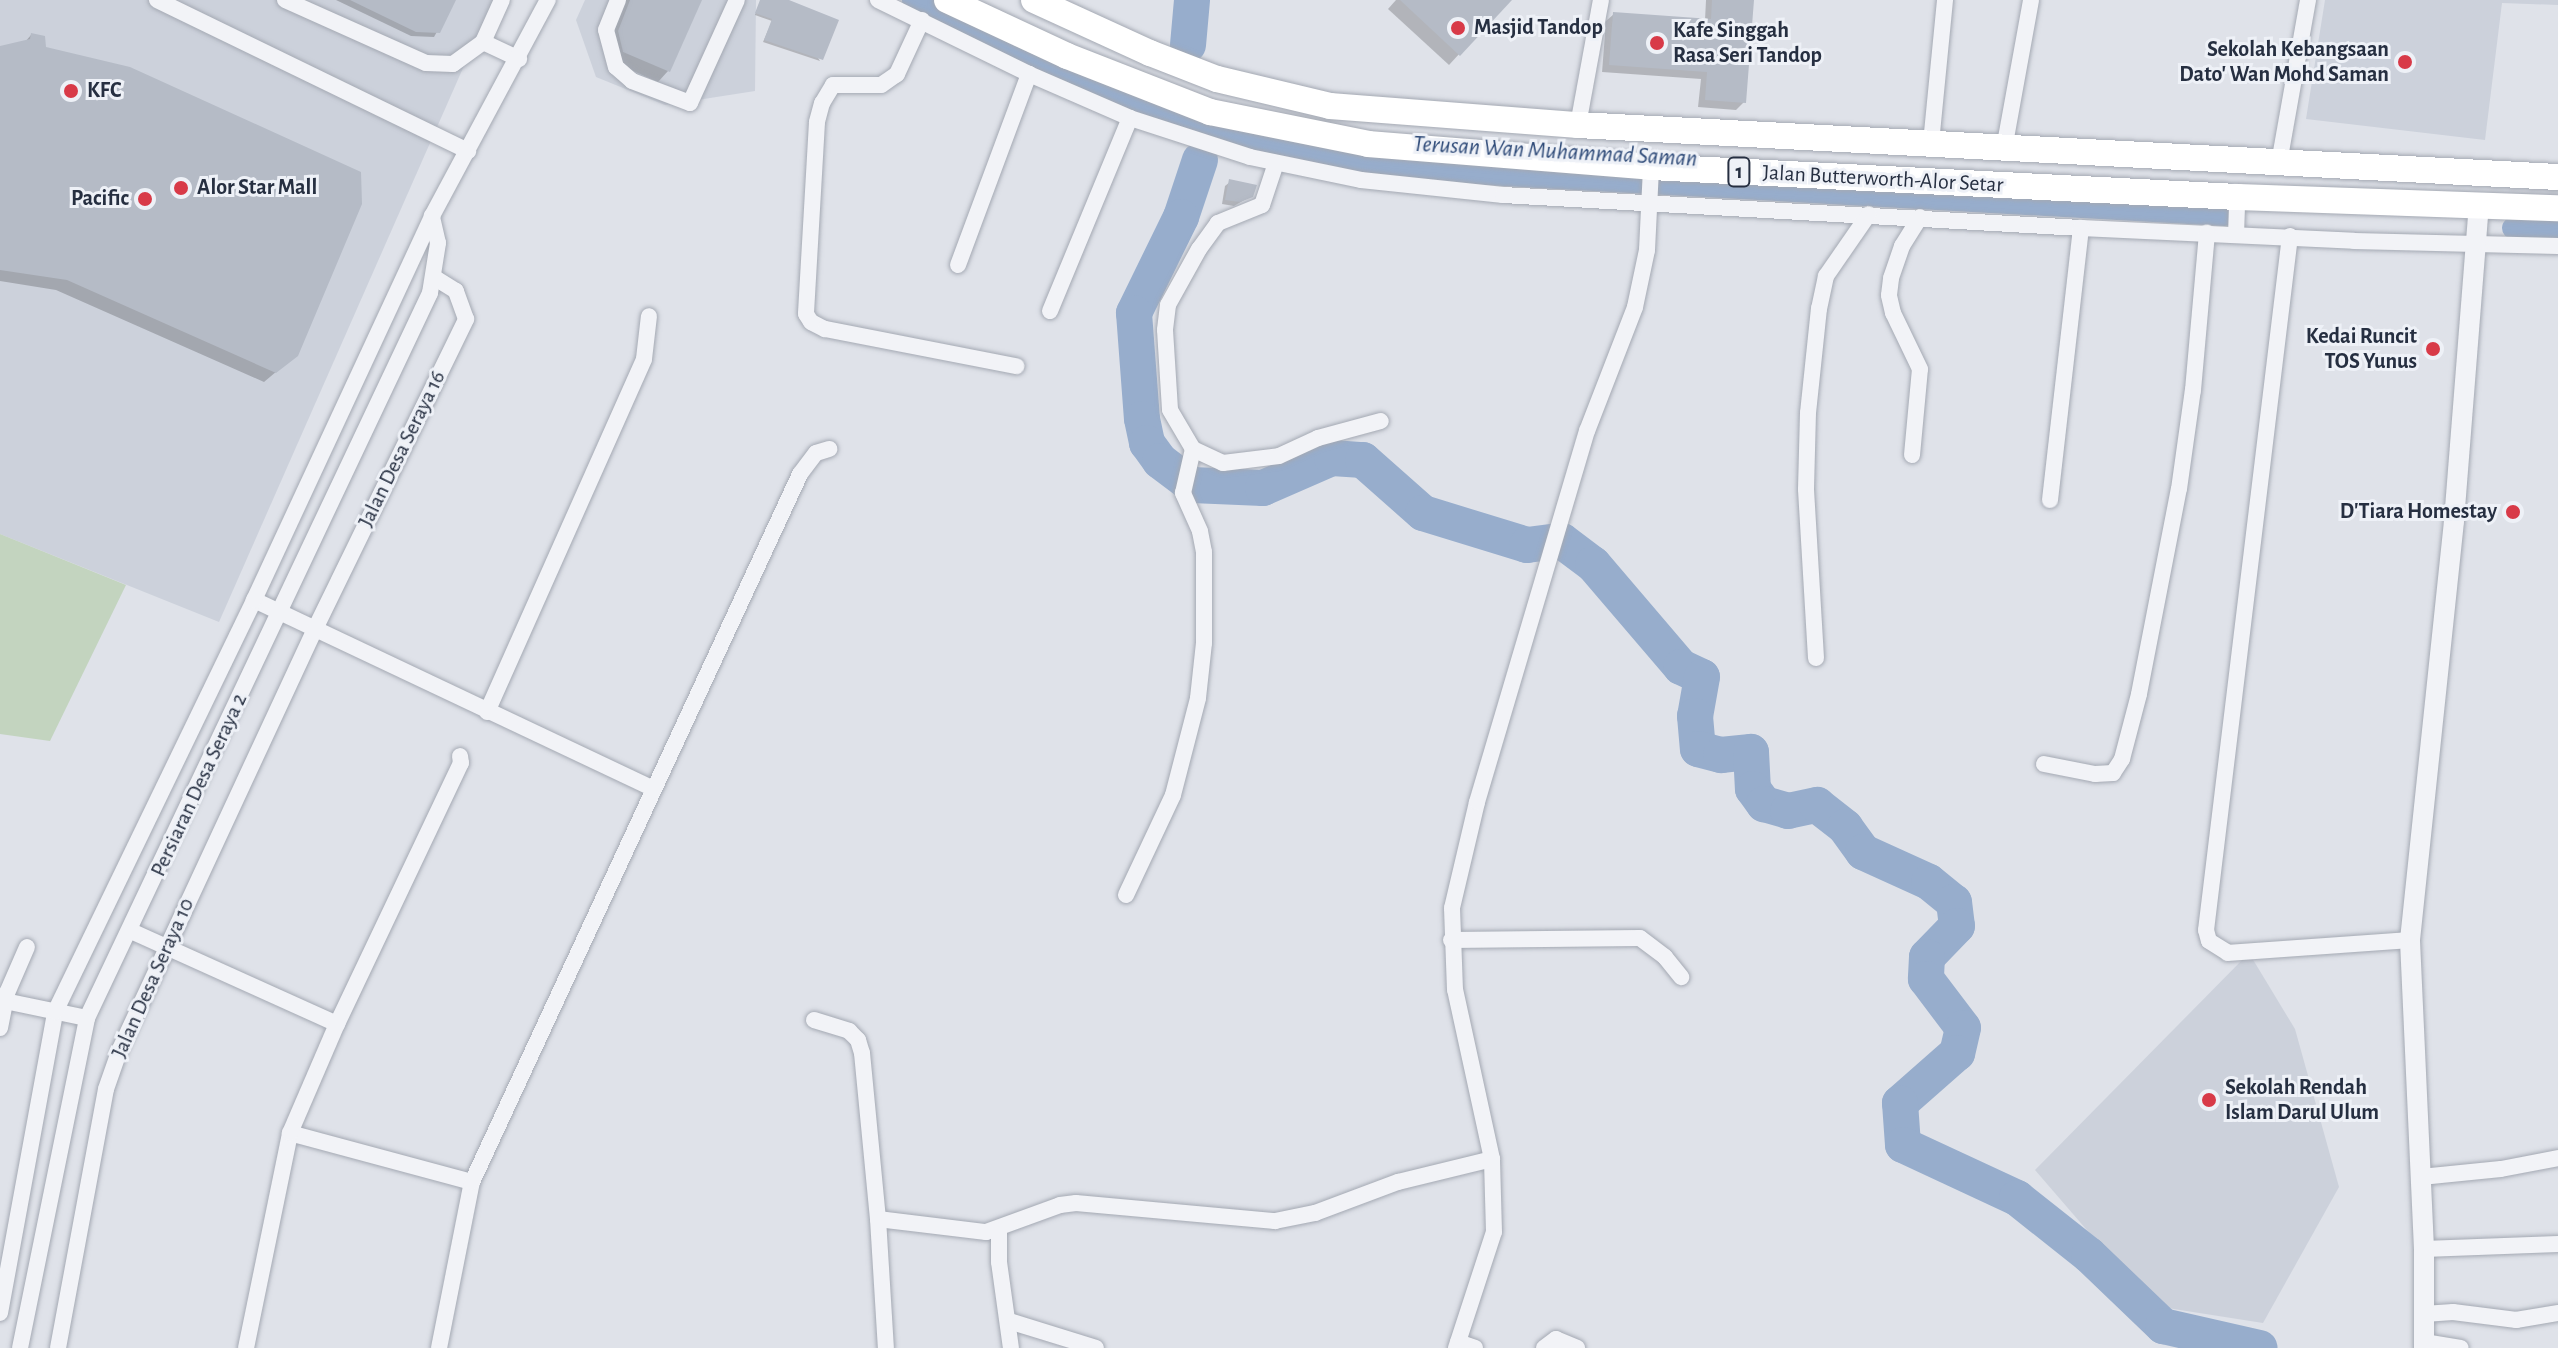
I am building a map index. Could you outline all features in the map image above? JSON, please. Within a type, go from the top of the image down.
[{"type":"main road","name":"Jalan Butterworth-Alor Setar","points":[[947,0],[1146,89],[1259,124],[1368,144],[1651,167],[2237,197],[2558,208]]},
{"type":"main road","name":"Jalan Butterworth-Alor Setar","points":[[1034,0],[1217,79],[1330,106],[1578,125],[2558,177]]},
{"type":"street","points":[[157,0],[468,151]]},
{"type":"street","points":[[285,0],[426,63],[453,64],[483,42],[502,0]]},
{"type":"street","name":"Persiaran Desa Seraya 2","points":[[0,1313],[55,1012],[254,600],[432,216],[548,0]]},
{"type":"street","points":[[618,0],[606,30],[616,67],[632,81],[690,103],[737,0]]},
{"type":"street","points":[[878,0],[1029,74],[1130,118],[1276,163],[1424,188],[2081,228],[2558,246]]},
{"type":"street","points":[[1578,125],[1601,0]]},
{"type":"street","points":[[1931,143],[1945,0]]},
{"type":"street","points":[[2004,149],[2031,0]]},
{"type":"street","points":[[2279,163],[2308,0]]},
{"type":"street","points":[[922,20],[897,74],[881,85],[833,85],[822,103],[817,122],[806,314],[811,322],[825,329],[1016,366]]},
{"type":"street","points":[[483,42],[519,59]]},
{"type":"street","points":[[958,265],[1029,74]]},
{"type":"street","points":[[1050,311],[1130,118]]},
{"type":"street","points":[[1126,895],[1173,795],[1198,698],[1204,643],[1204,552],[1200,531],[1183,493],[1192,452],[1170,410],[1165,330],[1168,305],[1199,249],[1218,223],[1262,205],[1276,163]]},
{"type":"street","points":[[1475,1348],[1457,1345],[1494,1232],[1492,1159],[1455,990],[1452,908],[1477,802],[1587,431],[1635,307],[1647,250],[1651,167]]},
{"type":"street","points":[[2236,235],[2237,197]]},
{"type":"street","points":[[2461,1348],[2424,1345],[2424,1249],[2410,940],[2454,521],[2479,204]]},
{"type":"street","points":[[1816,658],[1806,489],[1808,413],[1819,309],[1826,276],[1869,214]]},
{"type":"street","name":"Persiaran Desa Seraya 2","points":[[20,1348],[87,1018],[131,931],[424,307],[434,277],[438,243],[432,216]]},
{"type":"street","points":[[1912,455],[1920,369],[1893,313],[1889,295],[1902,246],[1920,217]]},
{"type":"street","points":[[2050,500],[2081,228]]},
{"type":"street","points":[[2044,764],[2095,774],[2113,773],[2122,759],[2139,694],[2179,489],[2193,390],[2207,233]]},
{"type":"street","points":[[2290,236],[2206,930],[2209,941],[2228,953],[2410,940]]},
{"type":"street","name":"Jalan Desa Seraya 16","points":[[315,629],[466,319],[456,291],[434,277]]},
{"type":"street","points":[[487,712],[638,373],[649,338],[649,316]]},
{"type":"street","points":[[1192,452],[1223,463],[1252,462],[1381,421]]},
{"type":"street","points":[[439,1348],[472,1182],[800,474],[816,453],[829,449]]},
{"type":"street","points":[[254,600],[653,789]]},
{"type":"street","name":"Jalan Desa Seraya 10","points":[[58,1348],[106,1089],[120,1049],[315,629]]},
{"type":"street","points":[[246,1348],[290,1133],[337,1024],[461,763],[460,756]]},
{"type":"street","points":[[131,931],[337,1024]]},
{"type":"street","points":[[1451,940],[1640,938],[1665,957],[1681,977]]},
{"type":"street","points":[[0,1028],[3,1001],[27,947]]},
{"type":"street","points":[[3,1001],[87,1018]]},
{"type":"street","points":[[814,1020],[837,1025],[858,1040],[878,1219],[886,1348]]},
{"type":"street","points":[[290,1133],[472,1182]]},
{"type":"street","points":[[2421,1177],[2501,1169],[2558,1158]]},
{"type":"street","points":[[878,1219],[968,1231],[999,1230],[1043,1210],[1076,1203],[1254,1221],[1298,1219],[1398,1182],[1492,1159]]},
{"type":"street","points":[[999,1230],[999,1262],[1011,1348]]},
{"type":"street","points":[[2424,1249],[2558,1244]]},
{"type":"street","points":[[2424,1314],[2453,1312],[2516,1320],[2558,1313]]},
{"type":"street","points":[[1009,1321],[1096,1348]]},
{"type":"street","points":[[1544,1348],[1556,1339],[1577,1348]]},
{"type":"shaded area","points":[[0,0],[493,0],[219,622],[0,534]]},
{"type":"shaded area","points":[[585,0],[756,0],[755,91],[665,105],[596,77],[576,20]]},
{"type":"shaded area","name":"Sekolah Kebangsaan Dato' Wan Mohd Saman","points":[[2325,0],[2558,0],[2558,5],[2502,3],[2485,140],[2306,119]]},
{"type":"shaded area","name":"Sekolah Rendah Islam Darul Ulum","points":[[2249,953],[2295,1029],[2339,1187],[2263,1323],[2161,1307],[2111,1258],[2035,1170]]},
{"type":"green space","points":[[0,534],[126,585],[50,741],[0,734]]},
{"type":"building","points":[[350,0],[456,0],[440,33],[416,32]]},
{"type":"building","points":[[630,0],[702,0],[670,72],[623,52],[618,31]]},
{"type":"building","points":[[760,0],[789,0],[839,20],[823,60],[764,40],[772,19],[755,13]]},
{"type":"building","name":"Masjid Tandop","points":[[1400,0],[1512,0],[1460,56]]},
{"type":"building","points":[[1712,0],[1754,0],[1746,103],[1705,100],[1707,72],[1609,65],[1613,12],[1711,19]]},
{"type":"building","name":"Alor Star Mall","points":[[31,33],[45,36],[46,47],[130,67],[361,172],[362,204],[298,356],[276,373],[67,280],[0,270],[0,46],[30,39]]},
{"type":"building","points":[[1229,179],[1257,185],[1253,197],[1240,202],[1225,200]]},
{"type":"waterway","name":"Terusan Wan Muhammad Saman","points":[[913,0],[1128,100],[1243,138],[1377,168],[2225,215]]},
{"type":"waterway","points":[[1188,45],[1192,0]]},
{"type":"waterway","points":[[1200,160],[1181,217],[1134,313],[1142,419],[1147,443],[1160,461],[1192,485],[1263,488],[1332,458],[1363,460],[1423,513],[1527,545],[1562,541],[1593,564],[1681,667],[1702,677],[1695,716],[1698,749],[1721,755],[1751,752],[1753,789],[1764,804],[1788,811],[1817,805],[1845,827],[1863,852],[1929,882],[1954,902],[1957,926],[1927,957],[1926,979],[1963,1028],[1957,1053],[1900,1103],[1903,1145],[2017,1198],[2089,1255],[2163,1326],[2260,1348]]},
{"type":"waterway","name":"Terusan Wan Muhammad Saman","points":[[2513,228],[2558,230]]},
{"type":"place","name":"Masjid Tandop","points":[[1458,28]]},
{"type":"place","name":"Kafe Singgah Rasa Seri Tandop","points":[[1657,43]]},
{"type":"place","name":"Sekolah Kebangsaan Dato' Wan Mohd Saman","points":[[2405,62]]},
{"type":"place","name":"KFC","points":[[71,91]]},
{"type":"place","name":"Alor Star Mall","points":[[181,188]]},
{"type":"place","name":"Pacific","points":[[145,199]]},
{"type":"place","name":"Kedai Runcit TOS Yunus","points":[[2433,349]]},
{"type":"place","name":"D'Tiara Homestay","points":[[2513,512]]},
{"type":"place","name":"Sekolah Rendah Islam Darul Ulum","points":[[2209,1100]]}]
